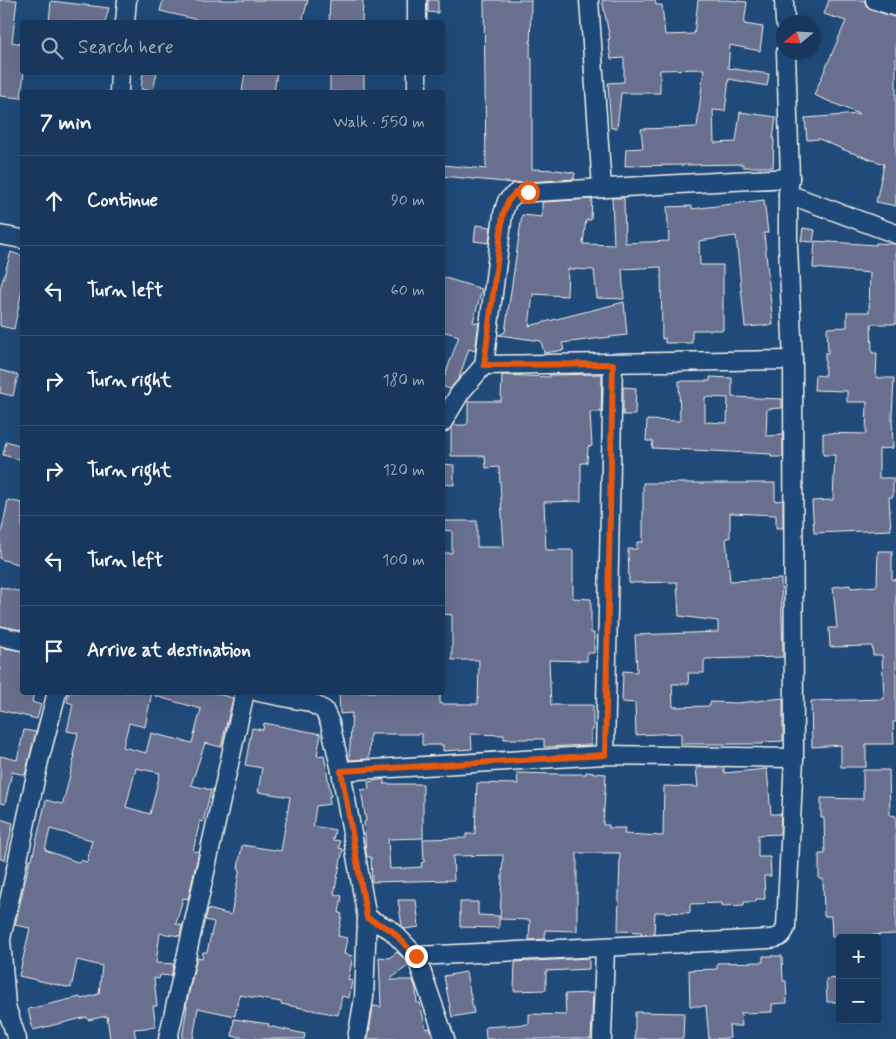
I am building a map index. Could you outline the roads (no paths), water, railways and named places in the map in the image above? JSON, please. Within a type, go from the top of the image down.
[{"type":"street","points":[[125,20],[127,0]]},
{"type":"street","points":[[417,0],[417,20]]},
{"type":"street","points":[[589,0],[602,188]]},
{"type":"street","points":[[784,0],[785,15]]},
{"type":"street","points":[[875,0],[896,7]]},
{"type":"street","points":[[416,956],[769,939],[778,938],[783,935],[786,927],[794,758],[793,360],[788,246],[789,186],[786,60]]},
{"type":"street","points":[[119,90],[120,75]]},
{"type":"street","points":[[416,90],[417,75]]},
{"type":"street","points":[[445,418],[460,393],[484,365],[503,214],[508,201],[516,192],[602,188],[789,186],[896,234]]},
{"type":"street","points":[[0,235],[20,239]]},
{"type":"street","points":[[484,365],[793,360]]},
{"type":"street","points":[[605,755],[613,364]]},
{"type":"street","points":[[0,636],[20,641]]},
{"type":"street","points":[[18,1039],[6,1006],[1,939],[38,761],[55,695]]},
{"type":"street","points":[[168,1039],[244,695]]},
{"type":"street","points":[[273,695],[308,702],[324,710],[330,723],[341,771],[367,918],[364,998],[358,1039]]},
{"type":"street","points":[[341,771],[605,755],[794,758]]},
{"type":"street","points":[[367,918],[391,930],[416,956],[445,1039]]},
{"type":"street","points":[[602,1039],[605,948]]}]
